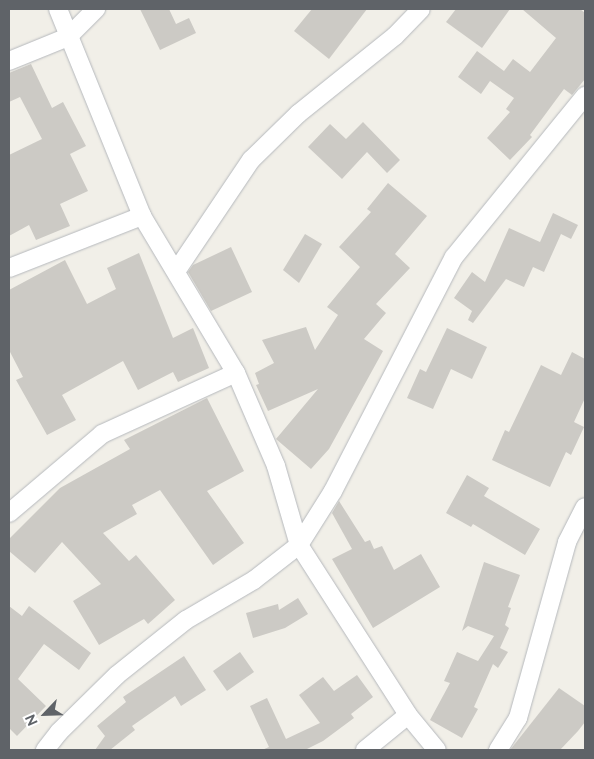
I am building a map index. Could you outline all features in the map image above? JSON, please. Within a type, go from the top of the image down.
[{"type":"street","points":[[58,9],[142,216],[177,270],[236,373],[276,466],[299,545],[408,715],[437,750]]},
{"type":"street","points":[[9,61],[68,37],[96,9]]},
{"type":"street","points":[[177,270],[250,160],[298,114],[395,36],[421,9]]},
{"type":"street","points":[[45,750],[59,732],[111,682],[186,620],[254,580],[299,545],[333,491],[454,257],[585,96]]},
{"type":"street","points":[[9,268],[142,216]]},
{"type":"street","points":[[9,513],[102,434],[236,373]]},
{"type":"street","points":[[498,750],[518,718],[567,542],[585,507]]},
{"type":"street","points":[[365,750],[408,715]]},
{"type":"building","points":[[140,9],[169,9],[176,24],[189,18],[196,33],[160,50]]},
{"type":"building","points":[[312,9],[367,9],[329,59],[294,31]]},
{"type":"building","points":[[456,9],[510,9],[482,48],[446,22]]},
{"type":"building","points":[[522,9],[580,9],[585,13],[585,79],[572,95],[564,89],[530,135],[532,137],[510,160],[487,138],[510,112],[506,109],[514,98],[490,81],[481,94],[458,77],[477,51],[504,71],[513,59],[530,72],[556,38]]},
{"type":"building","points":[[31,64],[52,108],[63,102],[86,146],[70,154],[88,191],[60,204],[70,226],[36,240],[29,225],[9,236],[9,155],[42,139],[20,97],[9,102],[9,73]]},
{"type":"building","points":[[363,122],[400,160],[387,173],[367,152],[342,179],[308,147],[330,124],[346,139]]},
{"type":"building","points":[[388,183],[427,216],[395,254],[410,268],[376,304],[386,313],[364,339],[383,351],[329,449],[311,469],[276,439],[318,389],[268,411],[256,385],[259,384],[255,373],[274,363],[262,340],[306,327],[315,350],[338,315],[327,307],[360,267],[339,247],[371,212],[367,209]]},
{"type":"building","points":[[553,213],[578,225],[571,239],[561,234],[544,272],[533,267],[524,287],[506,279],[473,323],[468,320],[472,311],[454,298],[472,272],[485,282],[509,228],[540,242]]},
{"type":"building","points":[[305,234],[322,244],[299,283],[283,270]]},
{"type":"building","points":[[231,247],[252,292],[211,311],[188,272],[193,265]]},
{"type":"building","points":[[139,253],[173,338],[193,328],[209,368],[178,382],[173,372],[138,390],[123,361],[62,395],[76,420],[47,435],[16,380],[23,377],[9,350],[9,290],[65,260],[87,304],[116,289],[107,268]]},
{"type":"building","points":[[447,328],[487,347],[472,379],[451,369],[433,409],[407,398],[420,369],[426,372]]},
{"type":"building","points":[[572,352],[585,359],[585,398],[574,422],[584,427],[571,455],[566,452],[550,487],[492,460],[505,430],[509,432],[541,365],[561,375]]},
{"type":"building","points":[[207,398],[244,471],[207,491],[244,543],[213,565],[160,490],[132,505],[137,514],[103,533],[129,561],[136,555],[175,600],[148,624],[144,619],[99,645],[73,601],[101,584],[62,542],[35,573],[9,551],[9,539],[60,488],[130,449],[124,440]]},
{"type":"building","points":[[467,475],[489,488],[484,496],[540,529],[525,555],[473,524],[471,527],[446,513]]},
{"type":"building","points":[[339,501],[365,542],[370,540],[374,549],[382,546],[394,570],[421,554],[440,587],[373,628],[332,559],[352,549],[332,513]]},
{"type":"building","points":[[484,562],[520,575],[508,607],[511,608],[505,625],[509,628],[500,648],[508,652],[498,668],[493,664],[474,707],[478,709],[462,738],[430,720],[450,683],[444,681],[457,652],[478,661],[494,636],[468,626],[462,631]]},
{"type":"building","points":[[298,598],[308,614],[285,628],[253,638],[246,613],[278,604],[279,610]]},
{"type":"building","points":[[9,606],[22,616],[29,606],[91,653],[79,670],[44,644],[18,679],[46,706],[17,736],[9,728]]},
{"type":"building","points":[[240,652],[254,672],[227,691],[213,671]]},
{"type":"building","points":[[184,656],[206,690],[181,706],[175,696],[132,726],[135,730],[110,750],[95,750],[105,736],[97,726],[126,702],[123,697]]},
{"type":"building","points":[[357,675],[373,697],[351,714],[354,718],[323,741],[305,750],[262,750],[269,747],[250,706],[267,698],[286,739],[320,723],[299,695],[323,677],[334,691]]},
{"type":"building","points":[[559,688],[585,706],[585,722],[578,731],[560,750],[510,750]]}]
